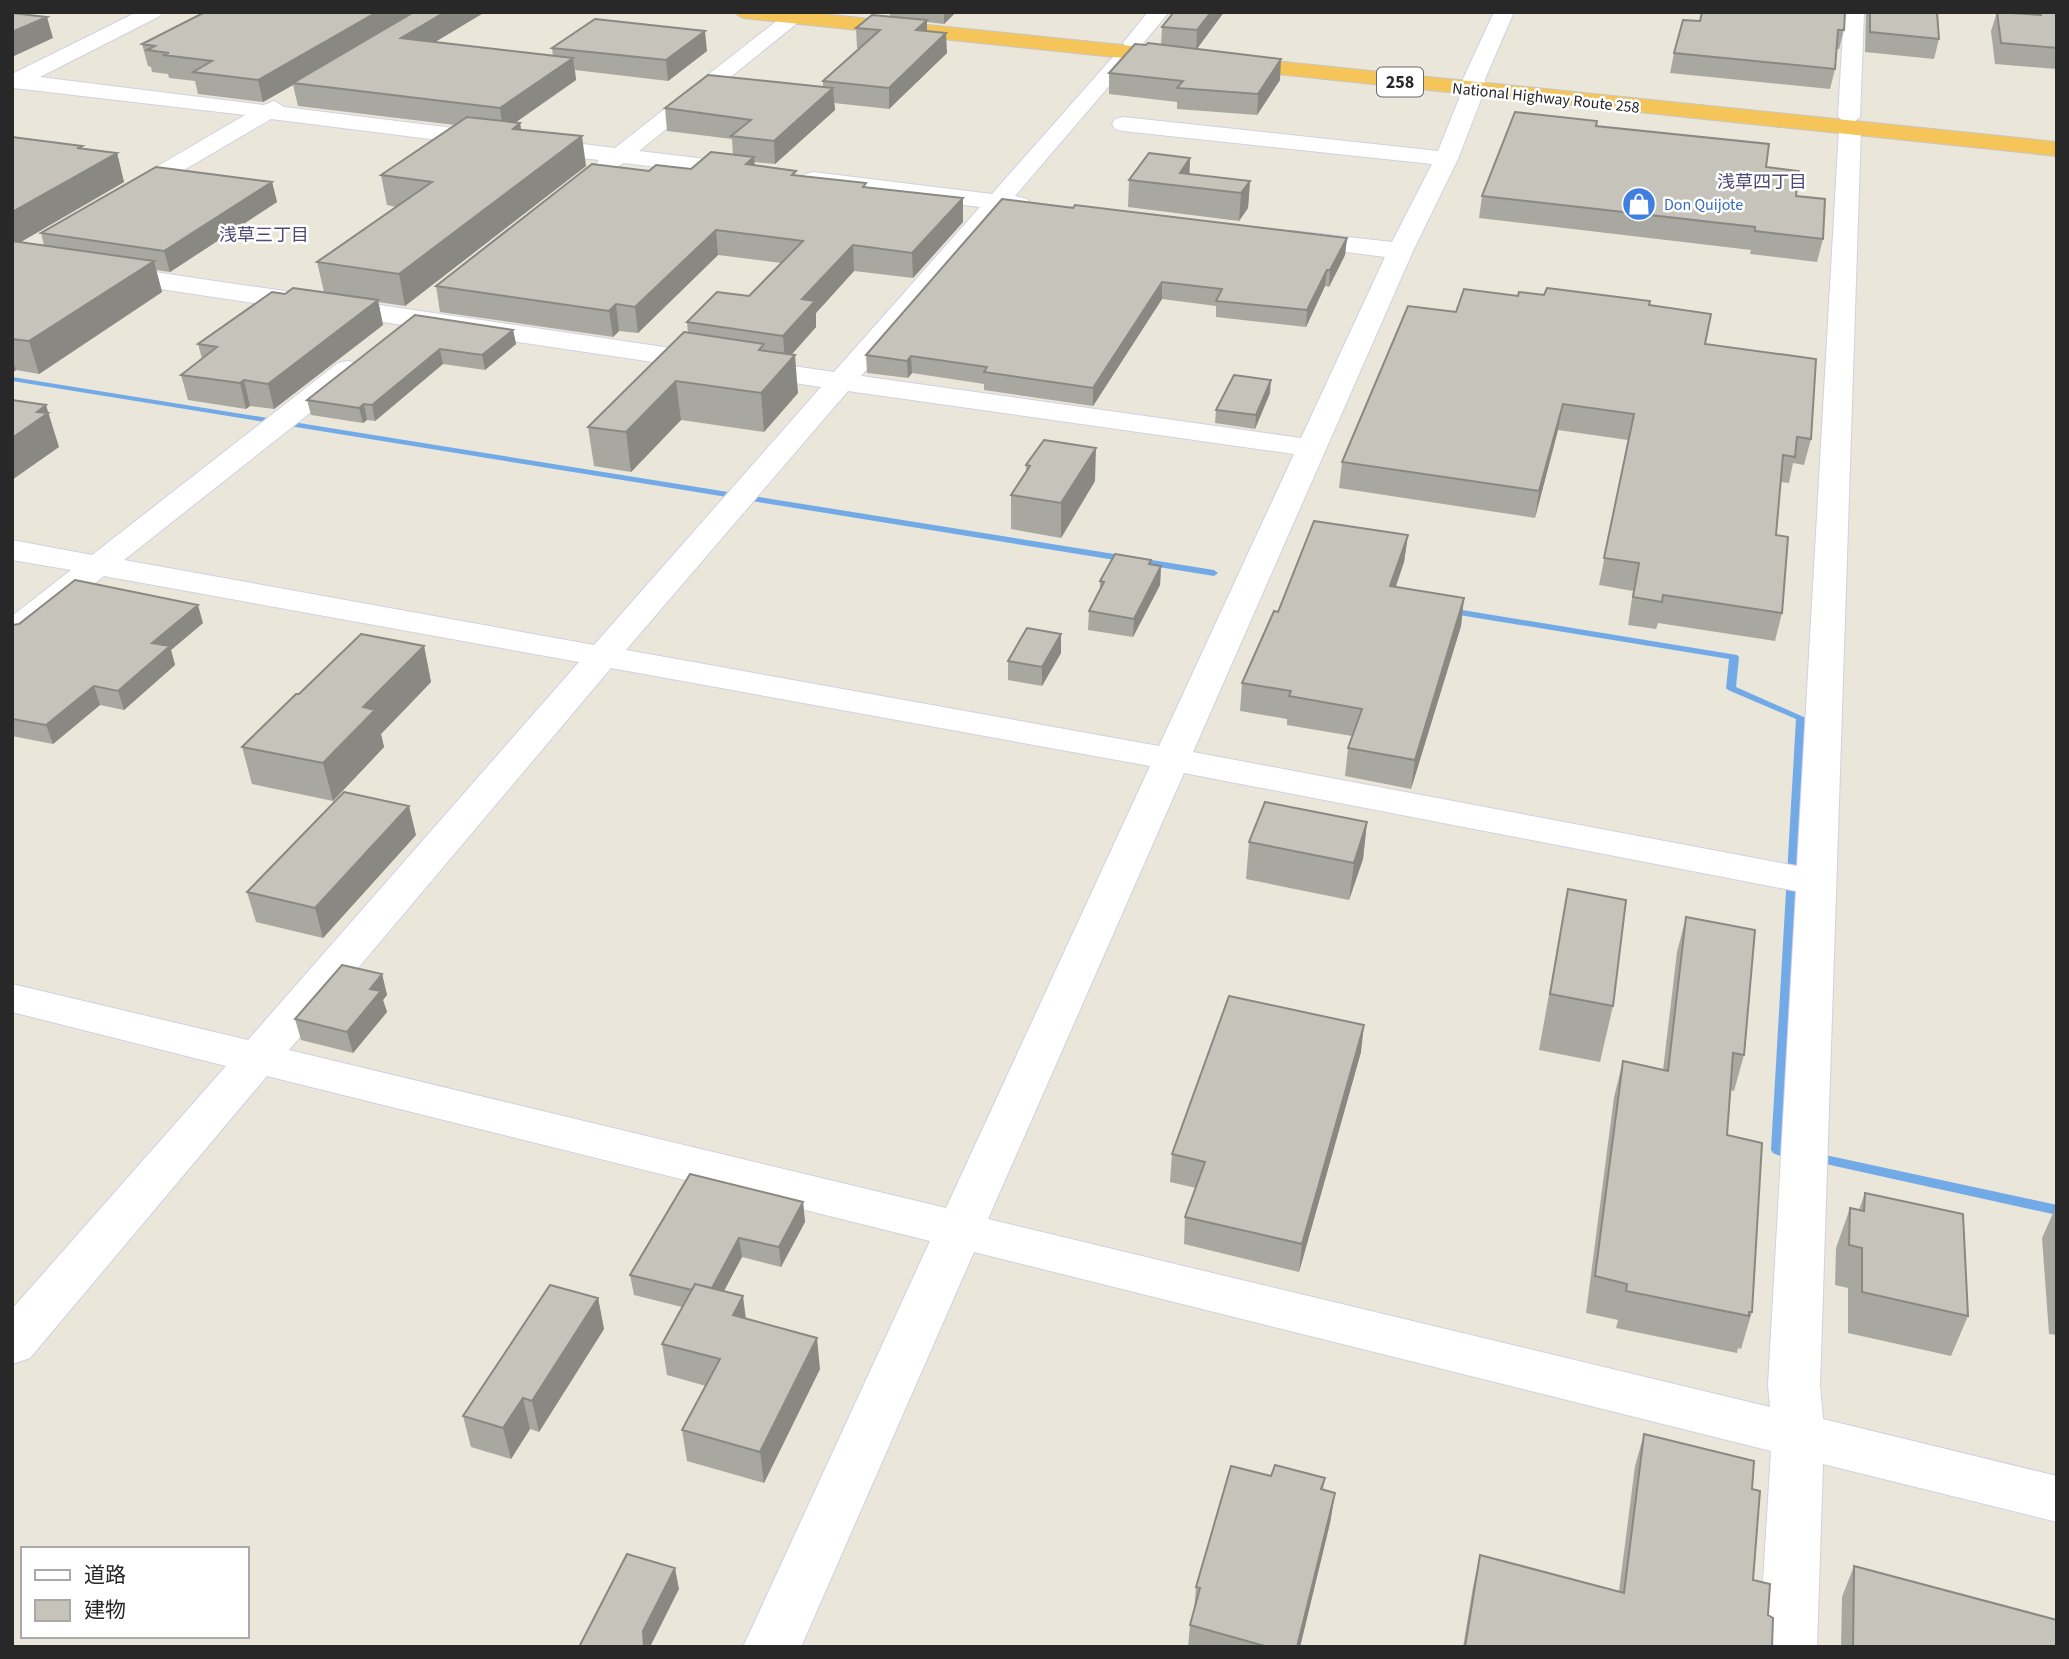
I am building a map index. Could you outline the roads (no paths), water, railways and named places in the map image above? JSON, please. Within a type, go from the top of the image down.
[{"type":"highway","name":"National Highway Route 258","points":[[743,12],[1130,48],[1849,123],[2057,149]]},
{"type":"highway","name":"National Highway Route 258","points":[[817,12],[1130,48]]},
{"type":"highway","name":"National Highway Route 258","points":[[1849,123],[2057,139]]},
{"type":"street","points":[[14,81],[153,12]]},
{"type":"street","points":[[12,1344],[1159,12]]},
{"type":"street","points":[[772,1647],[1400,251],[1446,159],[1504,12]]},
{"type":"street","points":[[1788,1647],[1798,1435],[1794,1385],[1804,1156],[1800,879],[1854,12]]},
{"type":"street","points":[[587,181],[797,15]]},
{"type":"street","points":[[14,81],[768,173]]},
{"type":"street","points":[[99,210],[301,92]]},
{"type":"street","points":[[1123,124],[1446,159]]},
{"type":"street","points":[[794,176],[1037,206]]},
{"type":"street","points":[[1266,234],[1400,251]]},
{"type":"street","points":[[14,259],[51,238]]},
{"type":"street","points":[[14,259],[411,320],[1311,448]]},
{"type":"street","points":[[12,633],[433,302]]},
{"type":"street","points":[[12,550],[1171,759],[1800,879]]},
{"type":"street","points":[[12,998],[2057,1499]]},
{"type":"waterway","points":[[12,379],[1214,573]]},
{"type":"waterway","points":[[1450,611],[1734,657],[1731,688],[1801,718],[1777,1150],[1793,1154]]},
{"type":"waterway","points":[[1816,1158],[2057,1210]]},
{"type":"place","name":"Don Quijote","points":[[1639,204]]},
{"type":"district","name":"浅草四丁目","points":[[1762,182]]},
{"type":"district","name":"浅草三丁目","points":[[264,235]]}]
